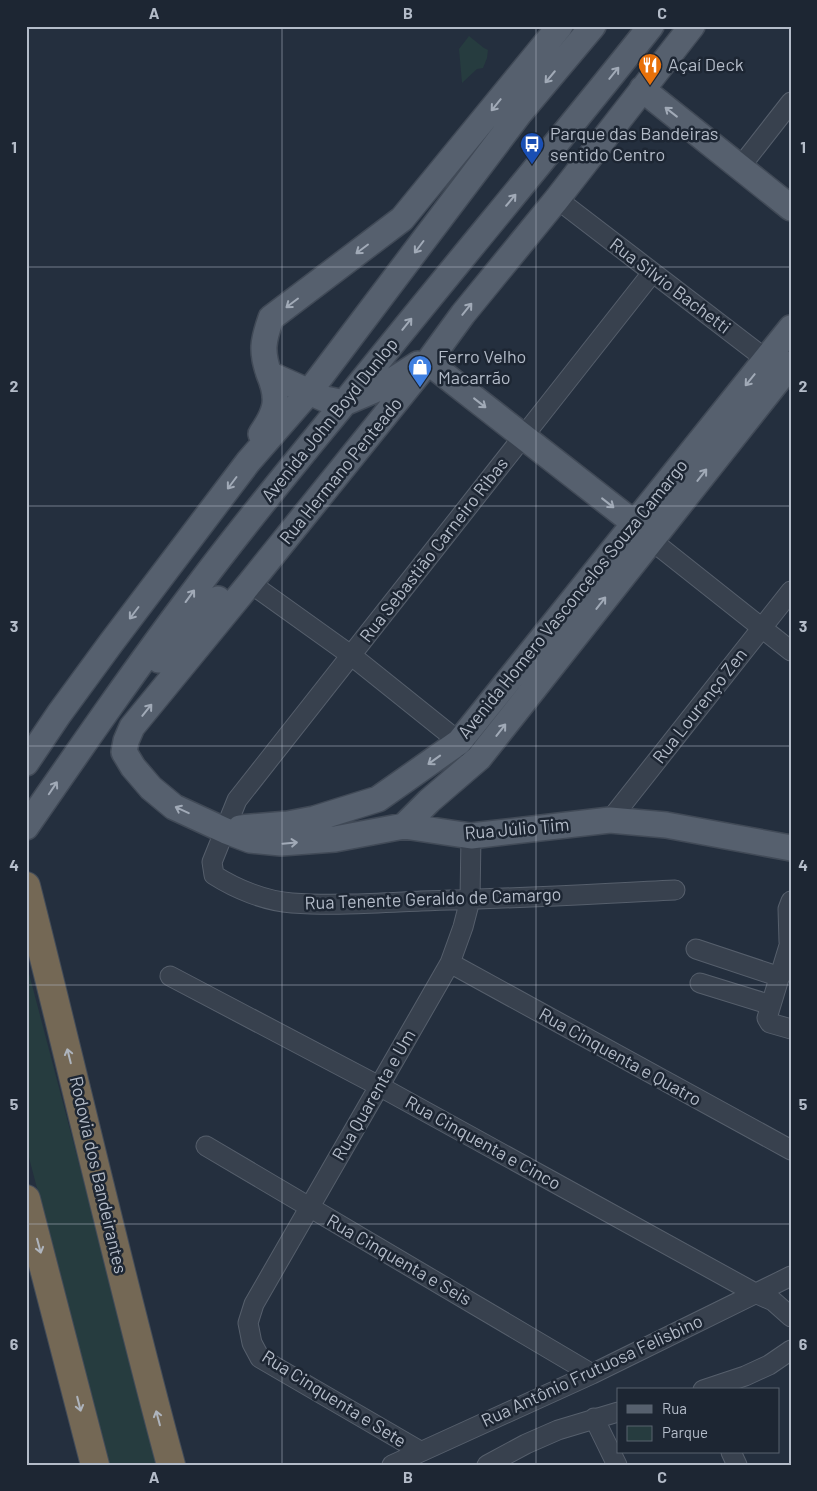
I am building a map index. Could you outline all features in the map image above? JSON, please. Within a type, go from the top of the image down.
[{"type":"highway","name":"Rodovia dos Bandeirantes","points":[[26,886],[73,1070],[129,1307],[170,1465]]},
{"type":"highway","points":[[26,1199],[95,1465]]},
{"type":"main road","points":[[248,462],[255,444],[274,412],[276,401],[276,392],[264,360],[263,343],[271,318],[402,219],[560,26]]},
{"type":"main road","name":"Avenida John Boyd Dunlop","points":[[26,763],[60,714],[248,462],[309,392],[519,114],[593,26]]},
{"type":"main road","name":"Avenida John Boyd Dunlop","points":[[26,827],[80,748],[199,584],[416,313],[542,163],[652,26]]},
{"type":"main road","name":"Rua Hermano Penteado","points":[[124,752],[132,727],[428,362],[463,314],[557,199],[692,26]]},
{"type":"main road","points":[[642,89],[791,208]]},
{"type":"main road","points":[[437,223],[468,140]]},
{"type":"main road","name":"Avenida Homero Vasconcelos Souza Camargo","points":[[404,826],[479,758],[651,540],[780,365],[791,328]]},
{"type":"main road","points":[[269,374],[325,399],[344,403],[384,386],[414,365],[428,362],[634,523],[651,540]]},
{"type":"main road","name":"Avenida Homero Vasconcelos Souza Camargo","points":[[226,831],[250,826],[288,824],[314,819],[378,799],[460,742],[634,523],[780,365]]},
{"type":"main road","points":[[130,678],[157,662],[235,586],[250,583]]},
{"type":"main road","name":"Rua Júlio Tim","points":[[124,752],[133,767],[151,788],[174,807],[250,840],[281,843],[335,839],[404,826],[471,836],[610,820],[666,825],[791,848]]},
{"type":"main road","points":[[378,799],[390,814],[404,826]]},
{"type":"street","points":[[740,166],[791,102]]},
{"type":"street","name":"Rua Silvio Bachetti","points":[[557,199],[652,273],[780,365]]},
{"type":"street","name":"Rua Sebastião Carneiro Ribas","points":[[226,831],[238,800],[652,273]]},
{"type":"street","points":[[651,540],[791,652]]},
{"type":"street","points":[[250,583],[352,656],[479,758]]},
{"type":"street","name":"Rua Lourenço Zen","points":[[610,820],[791,592]]},
{"type":"street","name":"Rua Tenente Geraldo de Camargo","points":[[226,831],[217,846],[212,862],[214,875],[230,886],[290,903],[470,900],[674,890]]},
{"type":"street","name":"Rua Quarenta e Um","points":[[252,1343],[248,1323],[254,1304],[450,964],[470,900],[471,836]]},
{"type":"street","points":[[791,900],[788,909],[790,940],[767,1018],[770,1023],[791,1029]]},
{"type":"street","points":[[696,949],[780,977]]},
{"type":"street","name":"Rua Cinquenta e Quatro","points":[[450,964],[791,1150]]},
{"type":"street","name":"Rua Cinquenta e Cinco","points":[[170,976],[379,1086],[754,1293],[773,1301],[791,1317]]},
{"type":"street","points":[[700,983],[771,1005]]},
{"type":"street","name":"Rua Cinquenta e Seis","points":[[206,1146],[592,1374]]},
{"type":"street","name":"Rua Antônio Frutuosa Felisbino","points":[[392,1465],[592,1374],[791,1276]]},
{"type":"street","name":"Rua Cinquenta e Sete","points":[[252,1343],[260,1358],[420,1452]]},
{"type":"street","points":[[709,1388],[769,1366],[791,1350]]},
{"type":"street","points":[[487,1465],[526,1444],[558,1430],[617,1412]]},
{"type":"street","points":[[594,1418],[617,1465]]},
{"type":"green space","points":[[469,36],[488,50],[487,58],[483,68],[477,69],[462,83],[459,49]]},
{"type":"green space","points":[[26,962],[158,1465],[109,1465],[26,1146]]},
{"type":"place","name":"Açaí Deck","points":[[650,86]]},
{"type":"place","name":"Parque das Bandeiras sentido Centro","points":[[532,165]]},
{"type":"place","name":"Ferro Velho Macarrão","points":[[420,388]]}]
